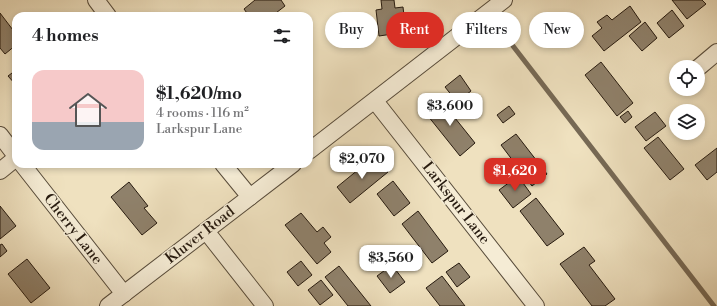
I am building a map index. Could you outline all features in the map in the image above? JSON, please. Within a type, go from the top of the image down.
[{"type":"street","points":[[96,0],[105,12]]},
{"type":"street","points":[[313,149],[503,0]]},
{"type":"street","points":[[705,62],[717,52]]},
{"type":"street","name":"Larkspur Lane","points":[[375,101],[536,306]]},
{"type":"street","points":[[0,135],[12,152]]},
{"type":"street","points":[[0,171],[12,160]]},
{"type":"street","name":"Cherry Lane","points":[[25,168],[124,294]]},
{"type":"street","points":[[226,168],[250,197]]},
{"type":"street","name":"Kluver Road","points":[[108,306],[288,168]]},
{"type":"street","points":[[206,231],[265,306]]},
{"type":"building","points":[[255,0],[281,0],[285,6],[277,12],[246,12],[244,9]]},
{"type":"building","points":[[381,0],[394,0],[395,8],[403,7],[404,12],[386,12],[386,35],[379,36],[378,12],[376,12],[376,10],[382,9]]},
{"type":"building","points":[[672,0],[702,0],[706,4],[687,19]]},
{"type":"building","points":[[630,6],[641,22],[604,51],[592,36],[602,28],[597,22],[607,15],[612,20]]},
{"type":"building","points":[[672,10],[684,26],[669,38],[657,23]]},
{"type":"building","points":[[0,13],[12,29],[12,48],[5,54],[0,48]]},
{"type":"building","points":[[645,22],[657,38],[642,51],[629,36]]},
{"type":"building","points":[[601,62],[633,103],[617,116],[585,75]]},
{"type":"building","points":[[12,73],[12,80],[8,76]]},
{"type":"building","points":[[460,75],[471,91],[457,102],[445,87]]},
{"type":"building","points":[[439,98],[475,143],[460,156],[424,111]]},
{"type":"building","points":[[509,106],[515,114],[503,123],[497,115]]},
{"type":"building","points":[[628,111],[632,117],[625,123],[620,117]]},
{"type":"building","points":[[655,112],[666,126],[646,141],[635,127]]},
{"type":"building","points":[[516,134],[547,174],[532,186],[501,145]]},
{"type":"building","points":[[658,137],[684,169],[670,180],[644,148]]},
{"type":"building","points":[[717,148],[717,172],[707,180],[695,165]]},
{"type":"building","points":[[375,156],[388,172],[350,203],[337,187]]},
{"type":"building","points":[[518,176],[531,194],[513,208],[499,190]]},
{"type":"building","points":[[393,181],[410,203],[394,216],[377,194]]},
{"type":"building","points":[[129,182],[148,206],[144,208],[157,223],[142,235],[111,197]]},
{"type":"building","points":[[536,198],[564,234],[547,246],[520,211]]},
{"type":"building","points":[[0,206],[16,226],[0,239]]},
{"type":"building","points":[[418,211],[448,251],[432,263],[402,224]]},
{"type":"building","points":[[301,213],[317,232],[323,227],[331,237],[324,243],[331,252],[317,264],[285,225]]},
{"type":"building","points":[[2,244],[7,251],[0,257],[0,245]]},
{"type":"building","points":[[584,247],[595,261],[589,265],[615,299],[605,306],[592,306],[560,264]]},
{"type":"building","points":[[27,259],[50,288],[31,303],[8,274]]},
{"type":"building","points":[[301,261],[312,275],[298,286],[287,272]]},
{"type":"building","points":[[459,263],[470,277],[457,287],[446,272]]},
{"type":"building","points":[[392,265],[405,282],[390,293],[377,276]]},
{"type":"building","points":[[339,266],[371,306],[348,306],[325,277]]},
{"type":"building","points":[[442,276],[465,306],[440,306],[426,288]]},
{"type":"building","points":[[321,280],[333,295],[320,305],[308,290]]},
{"type":"waterway","points":[[515,48],[714,306]]}]
